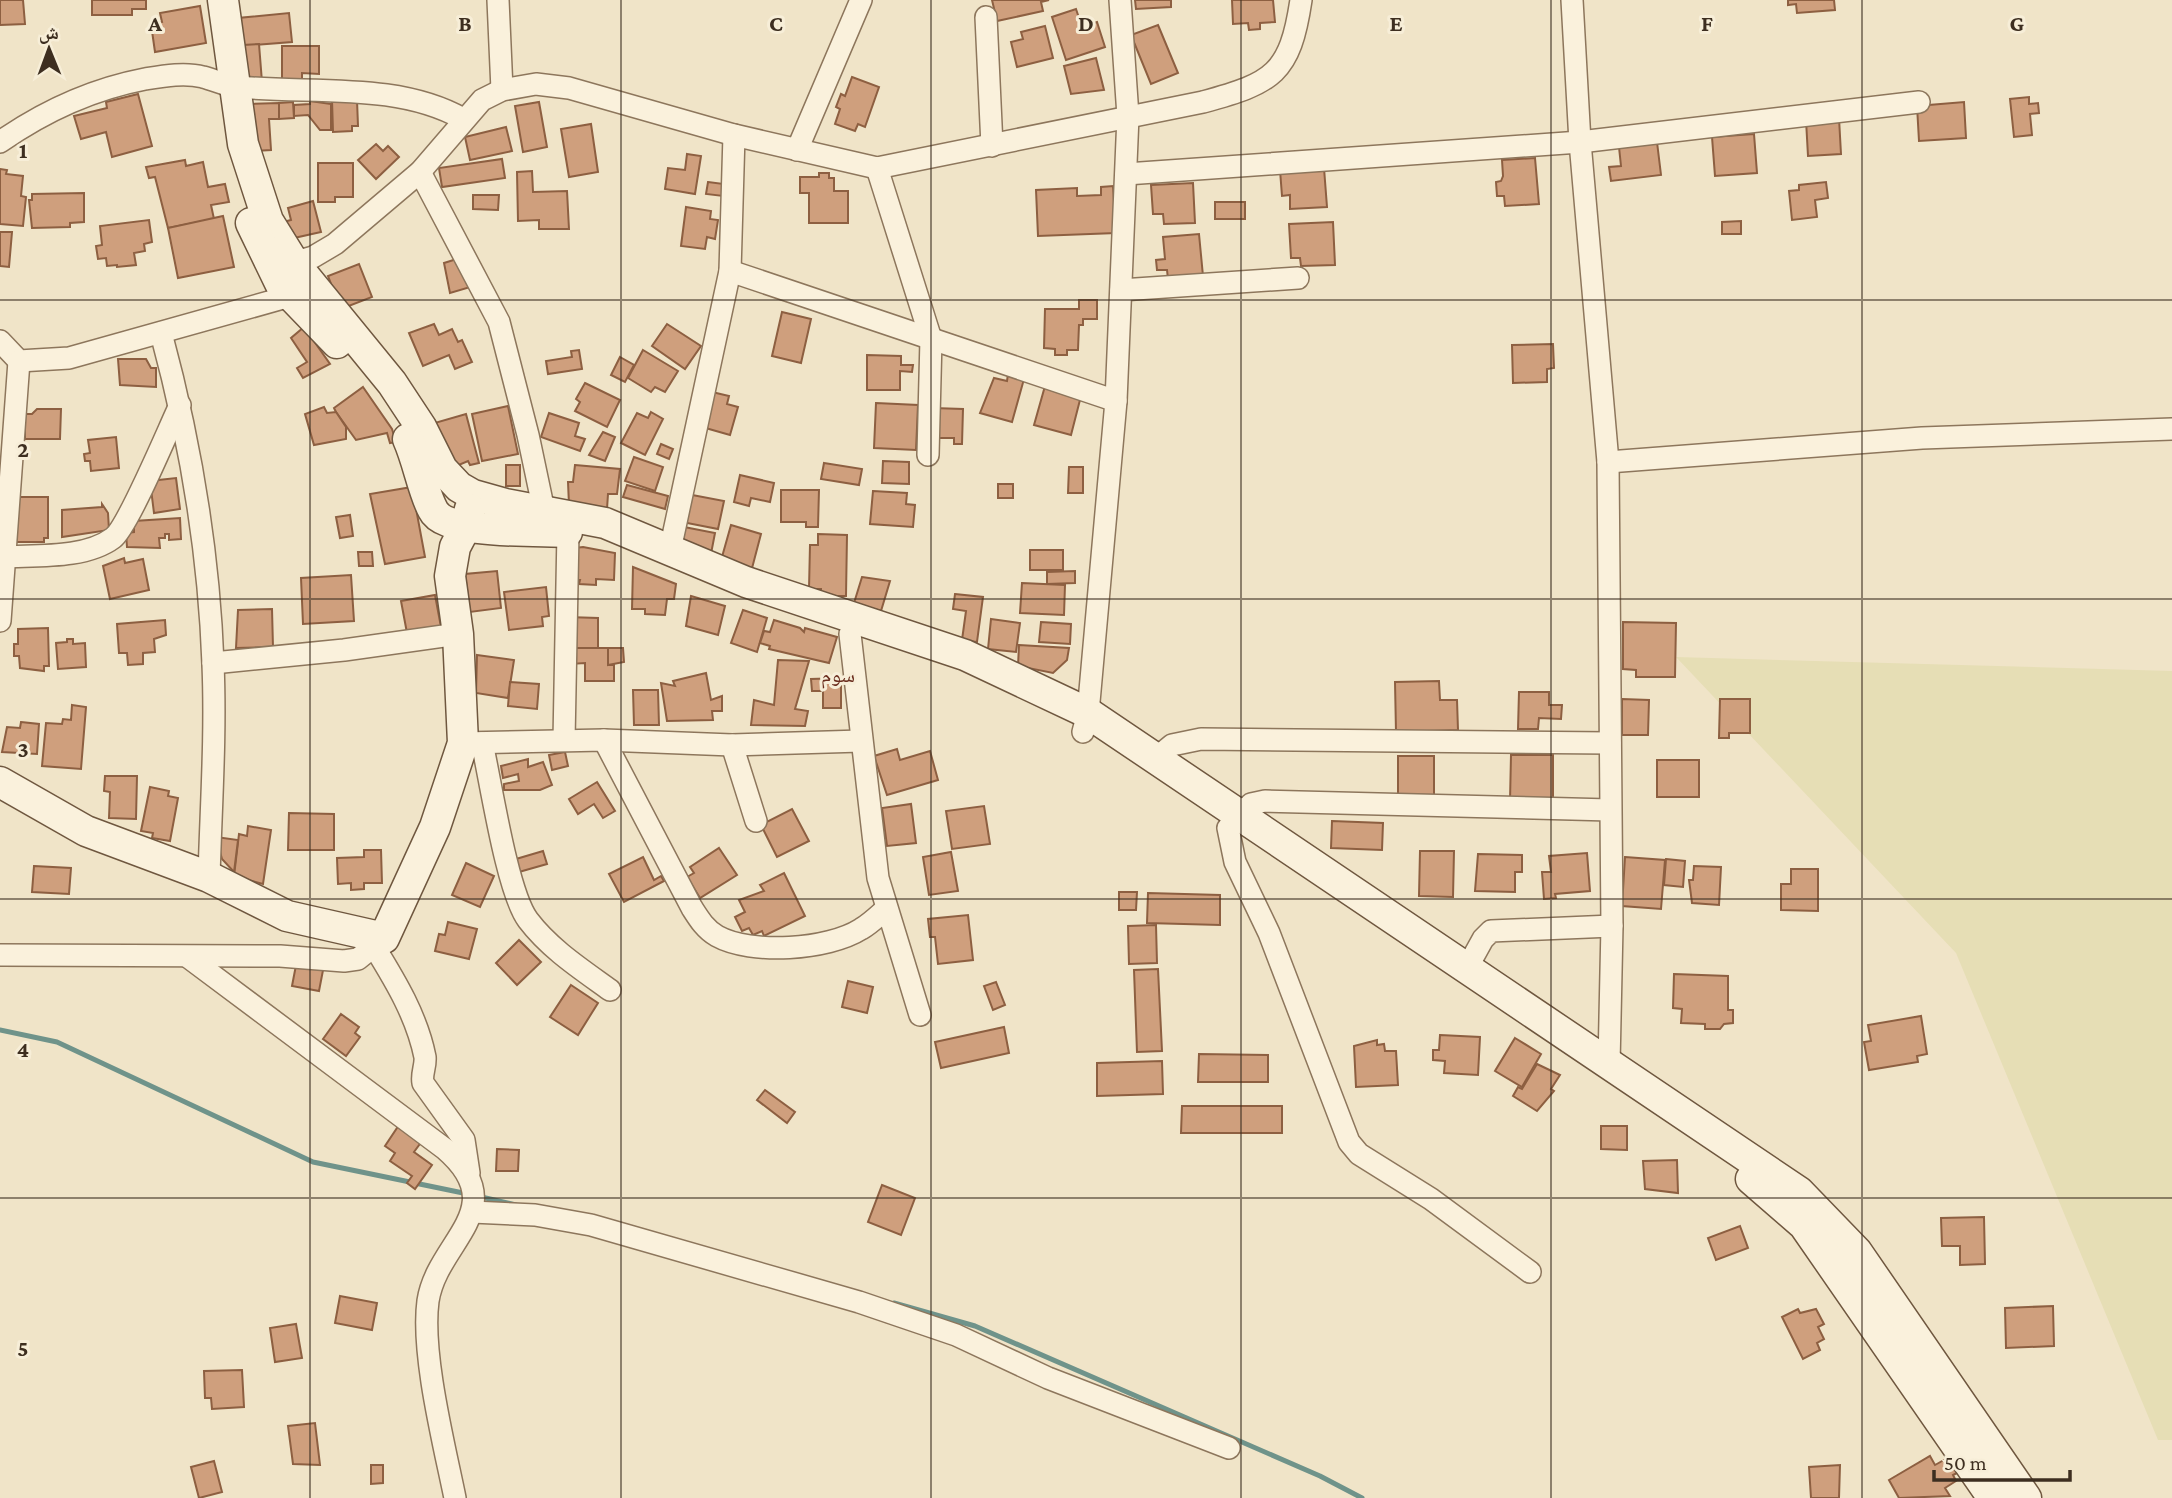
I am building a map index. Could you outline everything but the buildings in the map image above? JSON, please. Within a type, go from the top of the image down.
[{"type":"main road","points":[[223,0],[228,54],[226,142],[238,189],[282,265],[389,408],[415,456],[433,511],[447,523],[465,528],[568,532],[605,540],[690,576],[978,677],[1085,723],[1467,968],[1775,1174],[1811,1217],[1993,1498]]},
{"type":"main road","points":[[303,293],[392,383],[421,427],[442,469],[459,487],[473,495],[605,523],[746,582],[965,655],[1155,759],[1437,971],[1685,1132],[1768,1192],[1811,1217],[1857,1252],[2026,1498]]},
{"type":"main road","points":[[0,782],[86,831],[125,848],[209,877],[287,916],[380,943],[473,743],[450,576],[451,559],[465,528],[473,495]]},
{"type":"street","points":[[498,0],[502,90]]},
{"type":"street","points":[[797,150],[861,0]]},
{"type":"street","points":[[1085,723],[1116,401],[1128,116],[1120,0]]},
{"type":"street","points":[[282,265],[313,257],[335,244],[420,172],[463,118],[482,100],[502,90],[536,84],[569,88],[734,135],[877,168],[1203,102],[1242,91],[1267,78],[1285,60],[1295,38],[1301,0]]},
{"type":"street","points":[[1572,0],[1580,142],[1608,462],[1612,926],[1609,1064]]},
{"type":"street","points":[[986,17],[992,146]]},
{"type":"street","points":[[0,142],[50,111],[120,85],[186,75],[227,85],[397,97],[443,107],[463,118]]},
{"type":"street","points":[[1126,174],[1580,142],[1919,102]]},
{"type":"street","points":[[670,550],[730,271],[734,135]]},
{"type":"street","points":[[877,168],[931,339],[928,455]]},
{"type":"street","points":[[420,172],[499,322],[544,511]]},
{"type":"street","points":[[730,271],[1116,401]]},
{"type":"street","points":[[1121,290],[1298,278]]},
{"type":"street","points":[[19,362],[69,358],[303,293]]},
{"type":"street","points":[[161,333],[180,405],[198,515],[213,663],[209,877]]},
{"type":"street","points":[[0,341],[19,362],[0,621]]},
{"type":"street","points":[[4,556],[67,552],[112,539],[126,522],[180,405]]},
{"type":"street","points":[[1608,462],[1922,438],[2172,429]]},
{"type":"street","points":[[564,740],[568,532]]},
{"type":"street","points":[[213,663],[344,650],[458,634]]},
{"type":"street","points":[[850,634],[860,741],[878,878],[920,1016]]},
{"type":"street","points":[[1155,759],[1172,745],[1200,739],[1610,743]]},
{"type":"street","points":[[610,990],[561,954],[527,919],[513,882],[473,743],[604,740],[732,745],[860,741]]},
{"type":"street","points":[[604,740],[692,908],[704,926],[716,936],[733,942],[766,947],[820,943],[860,930],[886,909]]},
{"type":"street","points":[[732,745],[756,821]]},
{"type":"street","points":[[1530,1272],[1431,1199],[1359,1154],[1349,1142],[1316,1063],[1269,933],[1235,862],[1234,821],[1251,804],[1275,800],[1610,810]]},
{"type":"street","points":[[1467,968],[1483,939],[1491,931],[1612,926]]},
{"type":"street","points":[[0,955],[280,956],[344,961],[358,959],[380,943],[415,1023],[426,1063],[423,1083],[464,1140],[469,1175],[472,1212],[429,1298],[428,1328],[454,1498]]},
{"type":"street","points":[[188,957],[446,1149],[469,1175]]},
{"type":"street","points":[[472,1212],[535,1214],[591,1225],[859,1302],[956,1335],[1061,1384],[1229,1448]]},
{"type":"shaded area","points":[[1676,657],[2172,671],[2172,1440],[2158,1440],[1956,953]]},
{"type":"waterway","points":[[0,1030],[57,1042],[313,1162],[468,1194]]},
{"type":"waterway","points":[[477,1196],[516,1205]]},
{"type":"waterway","points":[[894,1303],[975,1326],[1320,1476],[1362,1498]]},
{"type":"district","name":"سوم","points":[[838,675]]}]
